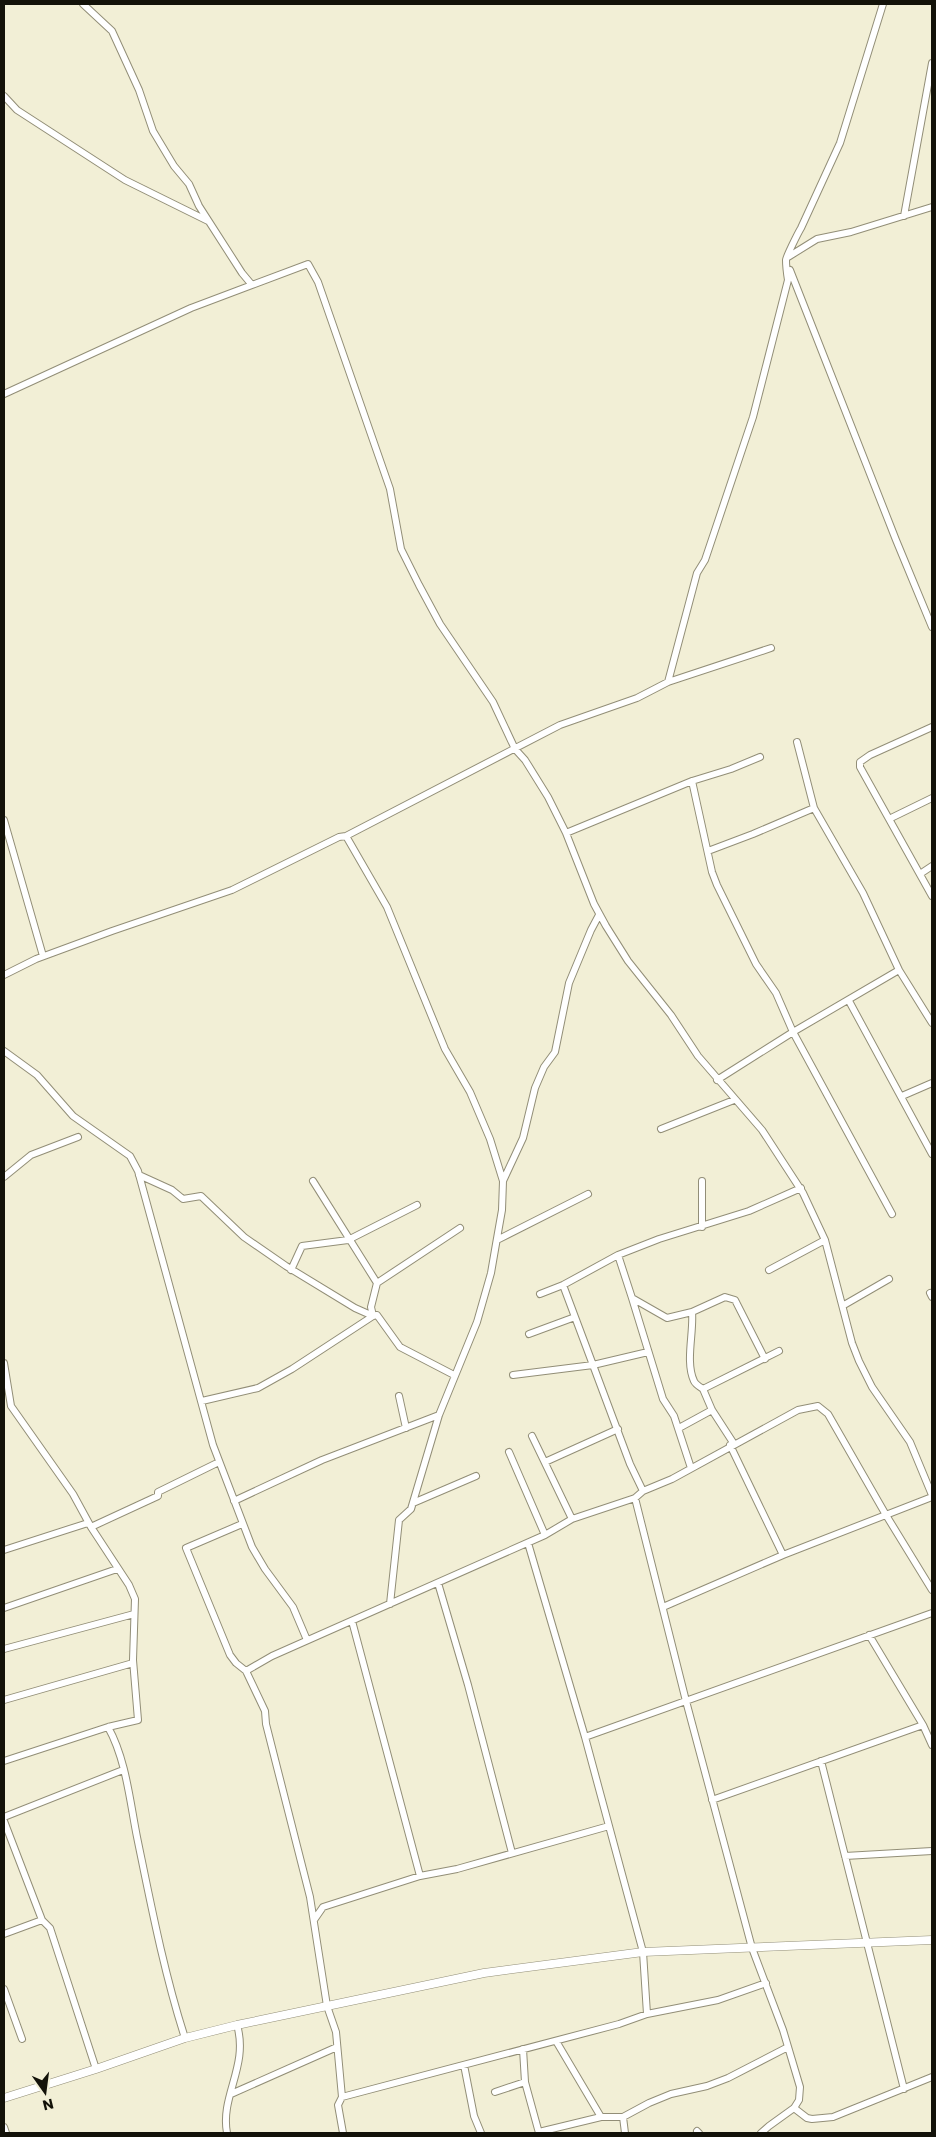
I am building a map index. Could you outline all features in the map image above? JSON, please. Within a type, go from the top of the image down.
[{"type":"street","points":[[83,4],[112,31],[139,90],[153,131],[174,166],[189,184],[209,222],[252,285]]},
{"type":"street","points":[[668,682],[697,573],[705,560],[753,417],[788,280],[786,258],[840,143],[883,4]]},
{"type":"street","points":[[904,216],[932,63]]},
{"type":"street","points":[[4,96],[17,110],[125,180],[209,222]]},
{"type":"street","points":[[786,258],[817,240],[851,232],[932,207]]},
{"type":"street","points":[[786,258],[803,307],[932,627]]},
{"type":"street","points":[[4,394],[191,308],[308,264],[318,282],[390,490],[401,549],[440,624],[494,702],[515,749],[536,776],[566,833],[599,915],[628,961],[671,1016],[693,1049],[734,1100],[762,1130],[801,1188],[825,1240],[844,1305],[852,1343],[859,1361],[872,1387],[910,1442],[929,1481],[932,1496],[663,1607]]},
{"type":"street","points":[[4,975],[43,956],[232,890],[346,836],[560,725],[637,698],[668,682],[771,648]]},
{"type":"street","points":[[932,727],[870,755],[860,762],[860,767],[932,896]]},
{"type":"street","points":[[797,742],[814,808],[863,893],[899,970],[930,1013],[932,1023]]},
{"type":"street","points":[[566,833],[692,781],[731,769],[760,757]]},
{"type":"street","points":[[692,781],[712,872],[739,931],[756,964],[776,993],[793,1032],[892,1214]]},
{"type":"street","points":[[889,819],[932,798]]},
{"type":"street","points":[[708,851],[814,808]]},
{"type":"street","points":[[4,820],[43,956]]},
{"type":"street","points":[[346,836],[387,907],[445,1049],[470,1092],[490,1139],[504,1181]]},
{"type":"street","points":[[920,874],[932,866]]},
{"type":"street","points":[[390,1604],[400,1520],[411,1509],[439,1415],[477,1322],[491,1273],[502,1210],[504,1181],[523,1138],[535,1088],[544,1067],[555,1052],[569,983],[599,915]]},
{"type":"street","points":[[717,1080],[793,1032],[849,1001],[899,970]]},
{"type":"street","points":[[849,1001],[932,1154]]},
{"type":"street","points":[[4,1050],[37,1075],[73,1116],[130,1156],[139,1175],[213,1446],[252,1547],[265,1569],[293,1607],[307,1640]]},
{"type":"street","points":[[902,1096],[932,1083]]},
{"type":"street","points":[[662,1129],[734,1100]]},
{"type":"street","points":[[4,1177],[31,1155],[78,1138]]},
{"type":"street","points":[[139,1175],[172,1190],[183,1199],[201,1196],[244,1237],[291,1270],[355,1308],[373,1316],[377,1315],[400,1347],[454,1375]]},
{"type":"street","points":[[702,1180],[702,1227]]},
{"type":"street","points":[[313,1181],[377,1283]]},
{"type":"street","points":[[540,1294],[563,1285],[618,1255],[659,1239],[750,1211],[801,1188]]},
{"type":"street","points":[[497,1240],[588,1194]]},
{"type":"street","points":[[291,1270],[302,1246],[349,1239],[417,1205]]},
{"type":"street","points":[[373,1316],[371,1307],[377,1283],[460,1228]]},
{"type":"street","points":[[769,1270],[825,1240]]},
{"type":"street","points":[[618,1255],[663,1399],[679,1428],[691,1468]]},
{"type":"street","points":[[844,1305],[889,1279]]},
{"type":"street","points":[[563,1285],[630,1464],[643,1491]]},
{"type":"street","points":[[632,1298],[668,1318],[692,1312],[725,1297],[735,1300],[765,1359]]},
{"type":"street","points":[[692,1312],[693,1326],[689,1352],[694,1381],[702,1389],[732,1445],[783,1556]]},
{"type":"street","points":[[202,1401],[258,1388],[292,1369],[373,1316]]},
{"type":"street","points":[[529,1334],[575,1317]]},
{"type":"street","points":[[702,1389],[779,1351]]},
{"type":"street","points":[[513,1375],[592,1365],[648,1352]]},
{"type":"street","points":[[4,1363],[11,1406],[73,1494],[89,1525],[129,1585],[135,1599],[133,1663],[138,1720],[108,1727],[4,1761]]},
{"type":"street","points":[[399,1396],[406,1428]]},
{"type":"street","points":[[246,1671],[272,1656],[307,1640],[528,1543],[572,1519],[635,1498],[643,1491],[672,1479],[798,1410],[818,1406],[828,1414],[932,1590]]},
{"type":"street","points":[[679,1428],[712,1410]]},
{"type":"street","points":[[234,1501],[322,1460],[439,1415]]},
{"type":"street","points":[[545,1462],[618,1429]]},
{"type":"street","points":[[532,1436],[572,1519]]},
{"type":"street","points":[[509,1452],[545,1535]]},
{"type":"street","points":[[4,1550],[89,1525],[158,1496],[158,1492],[220,1462]]},
{"type":"street","points":[[413,1503],[476,1476]]},
{"type":"street","points":[[635,1498],[686,1701],[752,1948],[788,2047],[801,2094],[794,2108],[762,2133]]},
{"type":"street","points":[[242,1524],[186,1548],[230,1655],[246,1671],[265,1710],[266,1724],[310,1897],[327,2006],[336,2032],[342,2097],[338,2105],[343,2133]]},
{"type":"street","points":[[528,1543],[585,1737],[643,1952],[647,2014]]},
{"type":"street","points":[[4,1608],[117,1569]]},
{"type":"street","points":[[438,1583],[468,1684],[512,1853]]},
{"type":"street","points":[[585,1737],[932,1613]]},
{"type":"street","points":[[4,1649],[134,1614]]},
{"type":"street","points":[[352,1621],[420,1876]]},
{"type":"street","points":[[869,1636],[923,1725],[932,1745]]},
{"type":"street","points":[[4,1700],[133,1663]]},
{"type":"street","points":[[712,1800],[923,1725]]},
{"type":"street","points":[[108,1727],[113,1736],[123,1770],[153,1912],[176,2009],[185,2038]]},
{"type":"street","points":[[822,1761],[904,2089]]},
{"type":"street","points":[[4,1817],[123,1770]]},
{"type":"street","points":[[4,1821],[42,1920],[50,1928],[96,2069]]},
{"type":"street","points":[[314,1920],[323,1907],[420,1876],[457,1869],[609,1826]]},
{"type":"street","points":[[845,1856],[932,1851]]},
{"type":"street","points":[[4,1934],[42,1920]]},
{"type":"street","points":[[4,2098],[185,2038],[237,2025],[484,1973],[643,1952],[932,1940]]},
{"type":"street","points":[[342,2097],[556,2041],[647,2014],[718,2000],[766,1984]]},
{"type":"street","points":[[4,1989],[22,2039]]},
{"type":"street","points":[[227,2133],[224,2119],[238,2070],[240,2051],[237,2025]]},
{"type":"street","points":[[556,2041],[601,2116]]},
{"type":"street","points":[[523,2049],[525,2082],[539,2133],[601,2116],[623,2117],[671,2094],[707,2086],[728,2078],[788,2047]]},
{"type":"street","points":[[231,2094],[337,2048]]},
{"type":"street","points":[[464,2065],[474,2116],[481,2133]]},
{"type":"street","points":[[794,2108],[807,2118],[818,2120],[842,2114],[932,2077]]},
{"type":"street","points":[[495,2092],[525,2082]]},
{"type":"street","points":[[623,2117],[625,2133]]},
{"type":"street","points":[[4,2127],[6,2133]]}]
